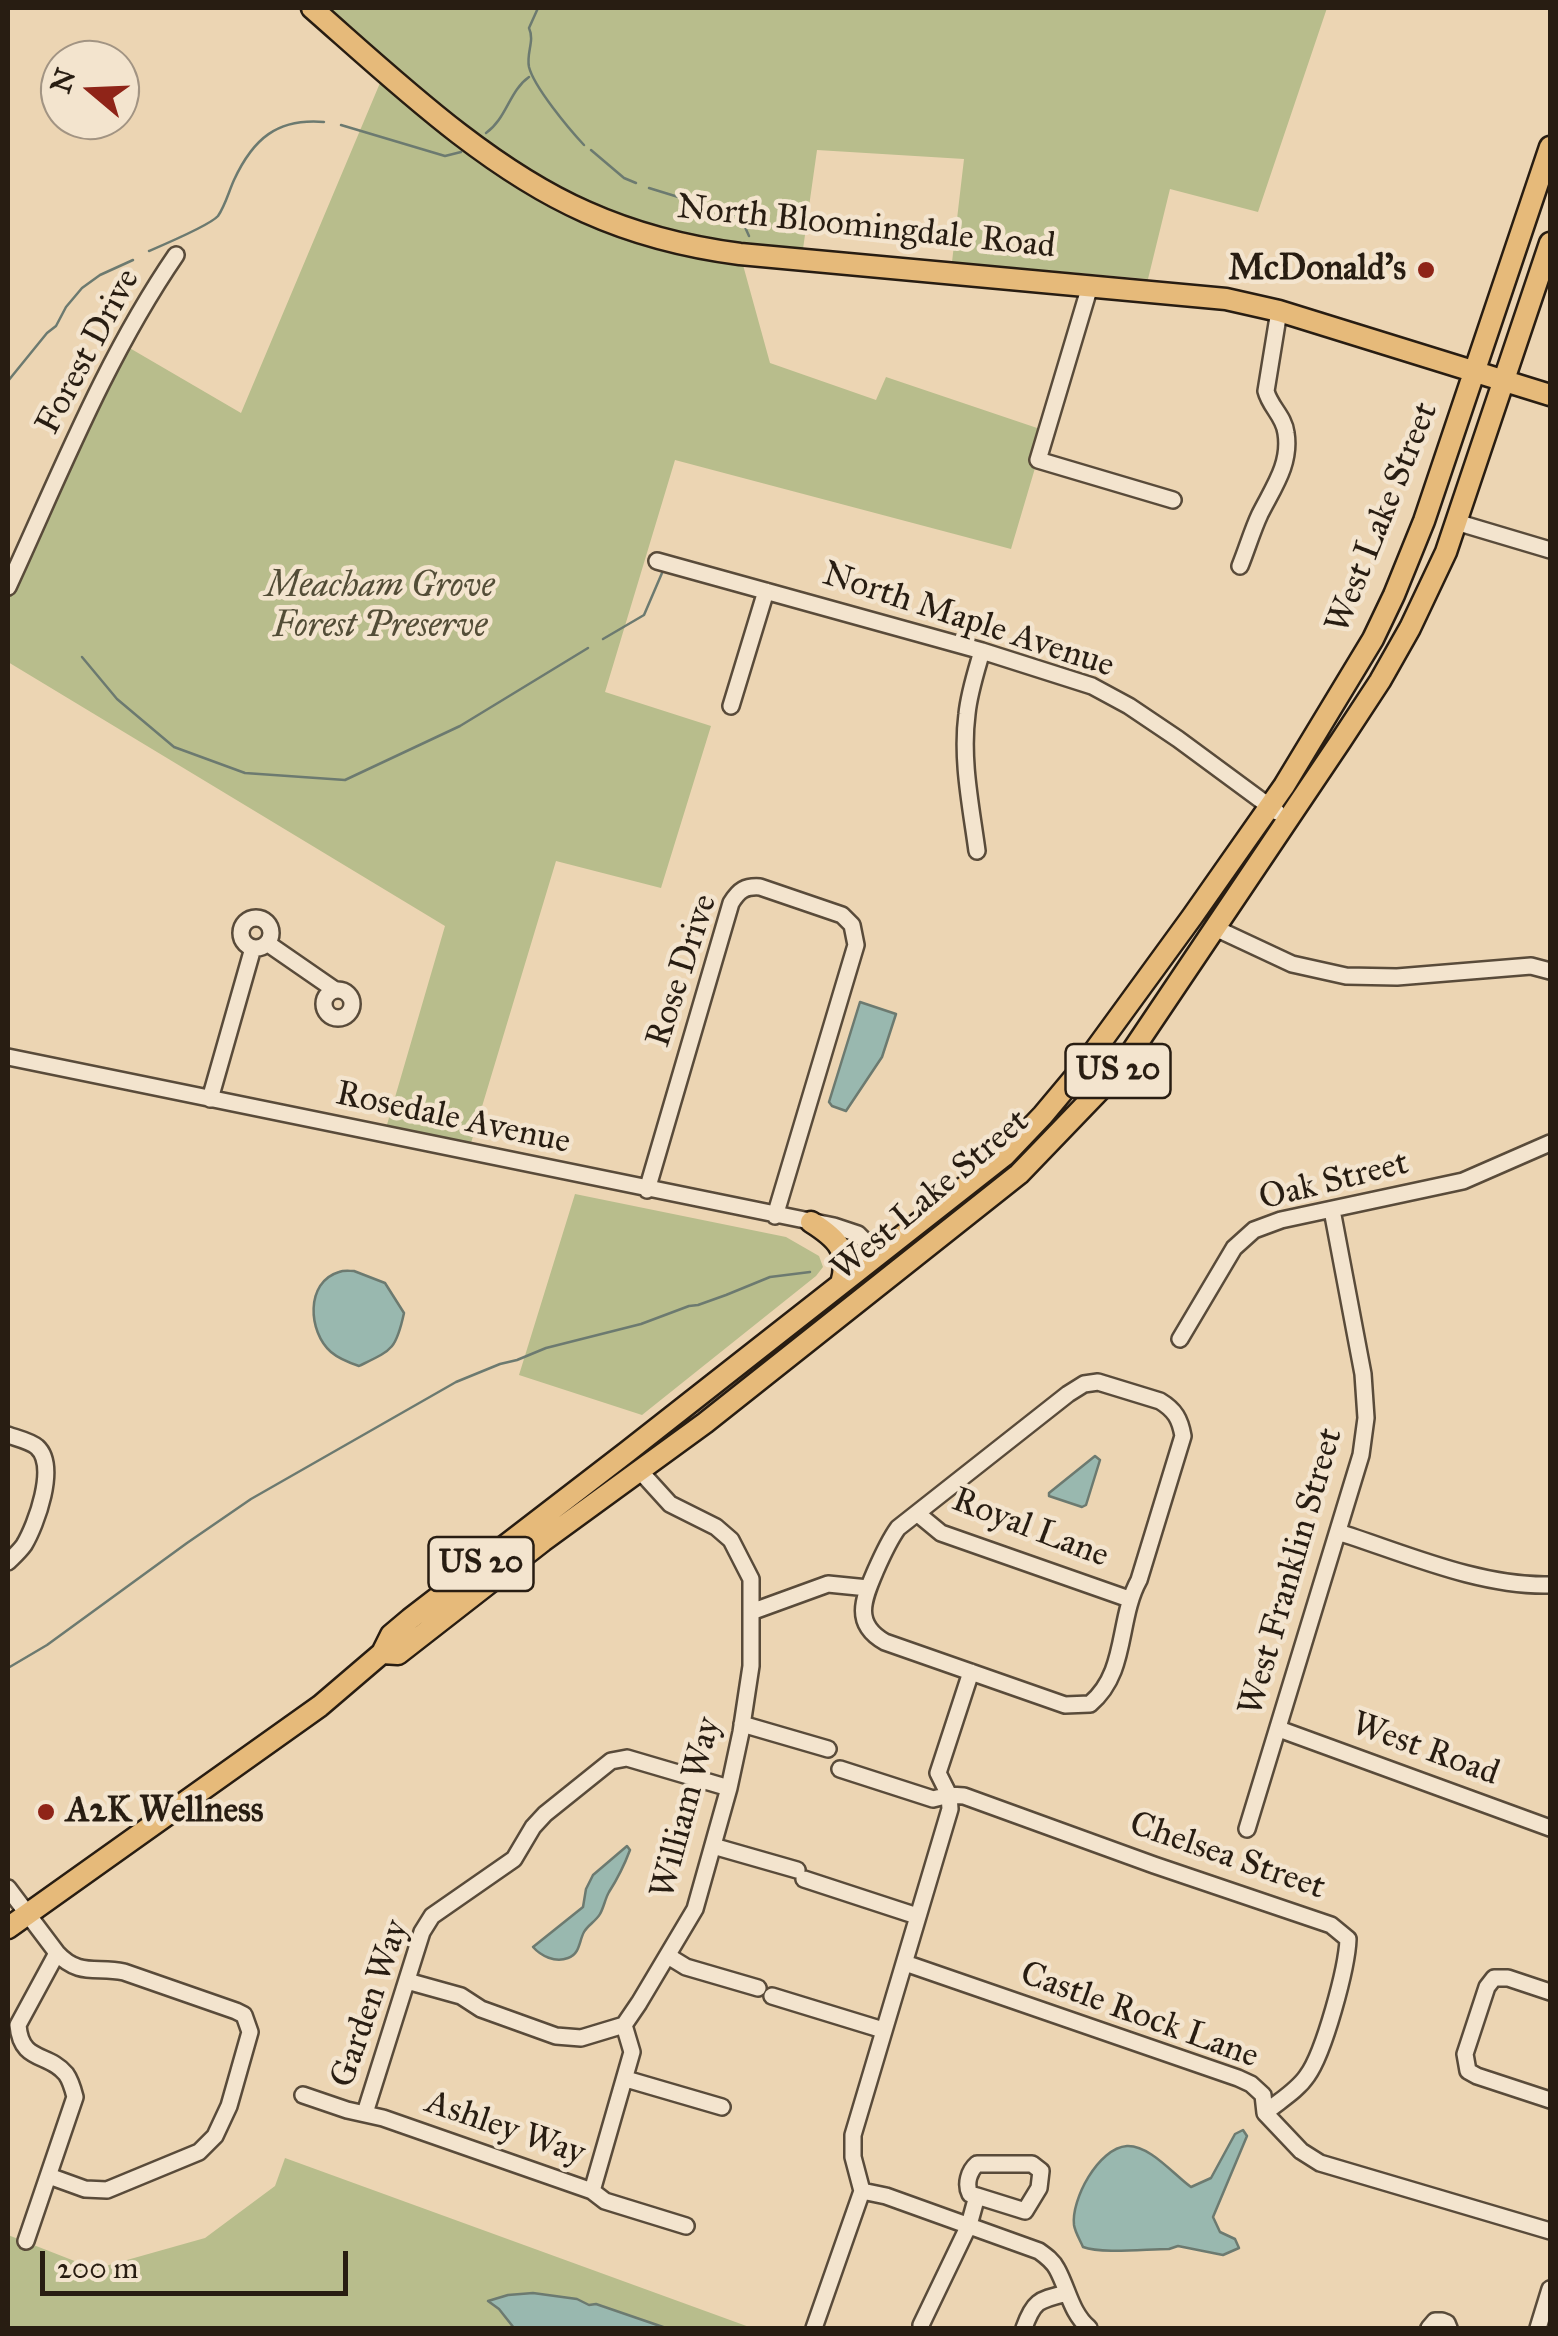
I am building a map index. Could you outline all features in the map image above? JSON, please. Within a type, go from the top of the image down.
[{"type":"main road","name":"North Bloomingdale Road","points":[[312,8],[506,166],[573,206],[640,233],[705,250],[740,254],[1226,299],[1550,395]]},
{"type":"main road","name":"US 20","points":[[1475,372],[1550,147]]},
{"type":"main road","name":"US 20","points":[[1503,381],[1550,243]]},
{"type":"main road","name":"West Lake Street","points":[[382,1653],[398,1654],[543,1541],[705,1423],[1004,1156],[1044,1115],[1270,807],[1354,673],[1394,595],[1424,521],[1475,372]]},
{"type":"main road","name":"West Lake Street","points":[[8,1928],[320,1706],[382,1653],[391,1635],[410,1619],[841,1284],[886,1263],[1019,1174],[1120,1070],[1380,681],[1432,582],[1503,381]]},
{"type":"main road","points":[[811,1222],[843,1251],[845,1270],[841,1284]]},
{"type":"street","name":"Forest Drive","points":[[8,587],[118,348],[176,255]]},
{"type":"street","points":[[1090,286],[1038,460],[1173,500]]},
{"type":"street","points":[[1240,566],[1283,467],[1283,420],[1266,390],[1279,312]]},
{"type":"street","points":[[1456,522],[1550,550]]},
{"type":"street","name":"North Maple Avenue","points":[[656,561],[1070,677],[1107,692],[1288,820]]},
{"type":"street","points":[[731,706],[766,592]]},
{"type":"street","points":[[977,851],[965,738],[971,689],[982,652]]},
{"type":"street","name":"Rose Drive","points":[[646,1190],[730,903],[748,886],[760,887],[842,915],[852,925],[856,946],[775,1216]]},
{"type":"street","points":[[1215,928],[1292,964],[1346,976],[1397,977],[1521,966],[1550,971]]},
{"type":"street","points":[[210,1099],[260,946],[335,990]]},
{"type":"street","name":"Rosedale Avenue","points":[[8,1057],[811,1222],[858,1234],[886,1263]]},
{"type":"street","name":"Oak Street","points":[[1180,1339],[1227,1256],[1254,1230],[1281,1220],[1463,1181],[1550,1143]]},
{"type":"street","name":"West Franklin Street","points":[[1247,1829],[1363,1445],[1366,1397],[1332,1210]]},
{"type":"street","points":[[918,1514],[1084,1384],[1107,1384],[1160,1401],[1180,1420],[1182,1436],[1139,1580],[1129,1599]]},
{"type":"street","points":[[8,1435],[37,1448],[44,1458],[46,1484],[29,1534],[8,1562]]},
{"type":"street","name":"William Way","points":[[624,2025],[695,1909],[730,1788],[751,1666],[751,1579],[731,1540],[716,1527],[670,1504],[640,1471]]},
{"type":"street","name":"Royal Lane","points":[[918,1514],[941,1533],[1129,1599],[1126,1625],[1102,1694],[1090,1704],[1066,1704],[875,1635],[865,1623],[862,1603],[888,1542],[898,1528],[918,1514]]},
{"type":"street","points":[[1338,1532],[1479,1576],[1516,1584],[1550,1585]]},
{"type":"street","points":[[751,1612],[828,1584],[868,1588]]},
{"type":"street","points":[[814,2328],[862,2190],[852,2157],[853,2134],[950,1808],[938,1773],[971,1672]]},
{"type":"street","points":[[742,1724],[828,1749]]},
{"type":"street","name":"West Road","points":[[1278,1729],[1550,1828]]},
{"type":"street","name":"Garden Way","points":[[365,2113],[422,1932],[432,1916],[514,1859],[538,1820],[610,1762],[633,1759],[730,1788]]},
{"type":"street","points":[[840,1769],[934,1798],[948,1795]]},
{"type":"street","name":"Chelsea Street","points":[[948,1795],[964,1796],[1323,1922],[1348,1939],[1346,1964],[1316,2060],[1299,2086],[1265,2113]]},
{"type":"street","points":[[713,1846],[917,1916]]},
{"type":"street","points":[[8,1888],[69,1965],[82,1970],[124,1972],[236,2011],[244,2015],[250,2032],[223,2120],[215,2136],[199,2152],[107,2190],[85,2189],[48,2176]]},
{"type":"street","points":[[26,2242],[75,2097],[63,2071],[32,2054],[19,2038],[18,2026],[57,1953]]},
{"type":"street","points":[[668,1956],[686,1967],[883,2030]]},
{"type":"street","name":"Castle Rock Lane","points":[[905,1963],[1238,2078],[1263,2095],[1265,2113],[1301,2151],[1320,2163],[1550,2232]]},
{"type":"street","points":[[1550,1992],[1508,1978],[1494,1978],[1487,1987],[1466,2054],[1468,2070],[1476,2076],[1550,2100]]},
{"type":"street","points":[[406,1981],[460,1996],[480,2009],[556,2036],[582,2038],[624,2025],[632,2052],[592,2191]]},
{"type":"street","points":[[626,2079],[722,2107]]},
{"type":"street","name":"Ashley Way","points":[[303,2095],[365,2113],[592,2191],[605,2201],[686,2226]]},
{"type":"street","points":[[976,2164],[1032,2164],[1041,2170],[1039,2188],[1025,2211],[977,2196],[970,2194],[967,2186],[976,2164]]},
{"type":"street","points":[[862,2190],[1039,2251],[1057,2266],[1067,2293],[1089,2328]]},
{"type":"street","points":[[921,2325],[969,2225],[977,2196]]},
{"type":"street","points":[[1538,2328],[1550,2289]]},
{"type":"street","points":[[1024,2328],[1035,2304],[1067,2293]]},
{"type":"street","points":[[1430,2328],[1435,2321],[1447,2323],[1448,2328]]},
{"type":"green space","name":"Meacham Grove Forest Preserve","points":[[329,8],[1327,8],[1258,212],[1170,189],[1148,279],[952,262],[964,159],[817,150],[803,249],[744,243],[743,265],[770,363],[876,400],[886,377],[1046,431],[1011,549],[675,460],[605,692],[711,726],[661,888],[556,861],[468,1153],[384,1135],[445,926],[8,662],[8,587],[121,343],[241,413],[380,83],[392,63]]},
{"type":"green space","points":[[575,1194],[786,1237],[819,1256],[823,1267],[642,1415],[519,1375]]},
{"type":"green space","points":[[285,2158],[752,2328],[8,2328],[8,2235],[95,2269],[205,2238],[275,2186]]},
{"type":"water","points":[[860,1002],[896,1014],[882,1057],[846,1111],[829,1102]]},
{"type":"water","points":[[341,1271],[354,1271],[385,1283],[404,1313],[391,1347],[359,1366],[331,1352],[314,1321],[315,1296],[320,1286]]},
{"type":"water","points":[[1095,1456],[1100,1460],[1086,1505],[1049,1496],[1049,1493]]},
{"type":"water","points":[[627,1846],[630,1850],[621,1872],[575,1954],[558,1960],[536,1950],[533,1947],[583,1907],[593,1875]]},
{"type":"water","points":[[1243,2130],[1247,2136],[1213,2217],[1220,2232],[1235,2239],[1239,2248],[1223,2255],[1178,2246],[1124,2251],[1083,2247],[1074,2225],[1077,2202],[1088,2177],[1106,2156],[1116,2149],[1136,2147],[1153,2155],[1191,2187],[1211,2178],[1235,2134]]},
{"type":"water","points":[[533,2293],[596,2304],[666,2328],[514,2328],[488,2301]]},
{"type":"waterway","points":[[538,8],[529,28],[529,67],[561,119],[584,145]]},
{"type":"waterway","points":[[486,133],[529,77]]},
{"type":"waterway","points":[[149,251],[218,216],[241,166],[268,134],[293,124],[324,122]]},
{"type":"waterway","points":[[341,125],[445,156],[461,152]]},
{"type":"waterway","points":[[591,150],[624,178],[636,183]]},
{"type":"waterway","points":[[649,188],[740,216],[749,236]]},
{"type":"waterway","points":[[8,381],[56,326],[82,288],[133,260]]},
{"type":"waterway","points":[[603,639],[644,615],[662,573]]},
{"type":"waterway","points":[[82,657],[117,699],[174,747],[245,773],[345,780],[460,726],[588,648]]},
{"type":"waterway","points":[[8,1668],[47,1645],[251,1499],[456,1382],[546,1348],[698,1305],[770,1277],[810,1272]]},
{"type":"place","name":"McDonald's","points":[[1426,270]]},
{"type":"place","name":"A2K Wellness","points":[[46,1812]]}]
